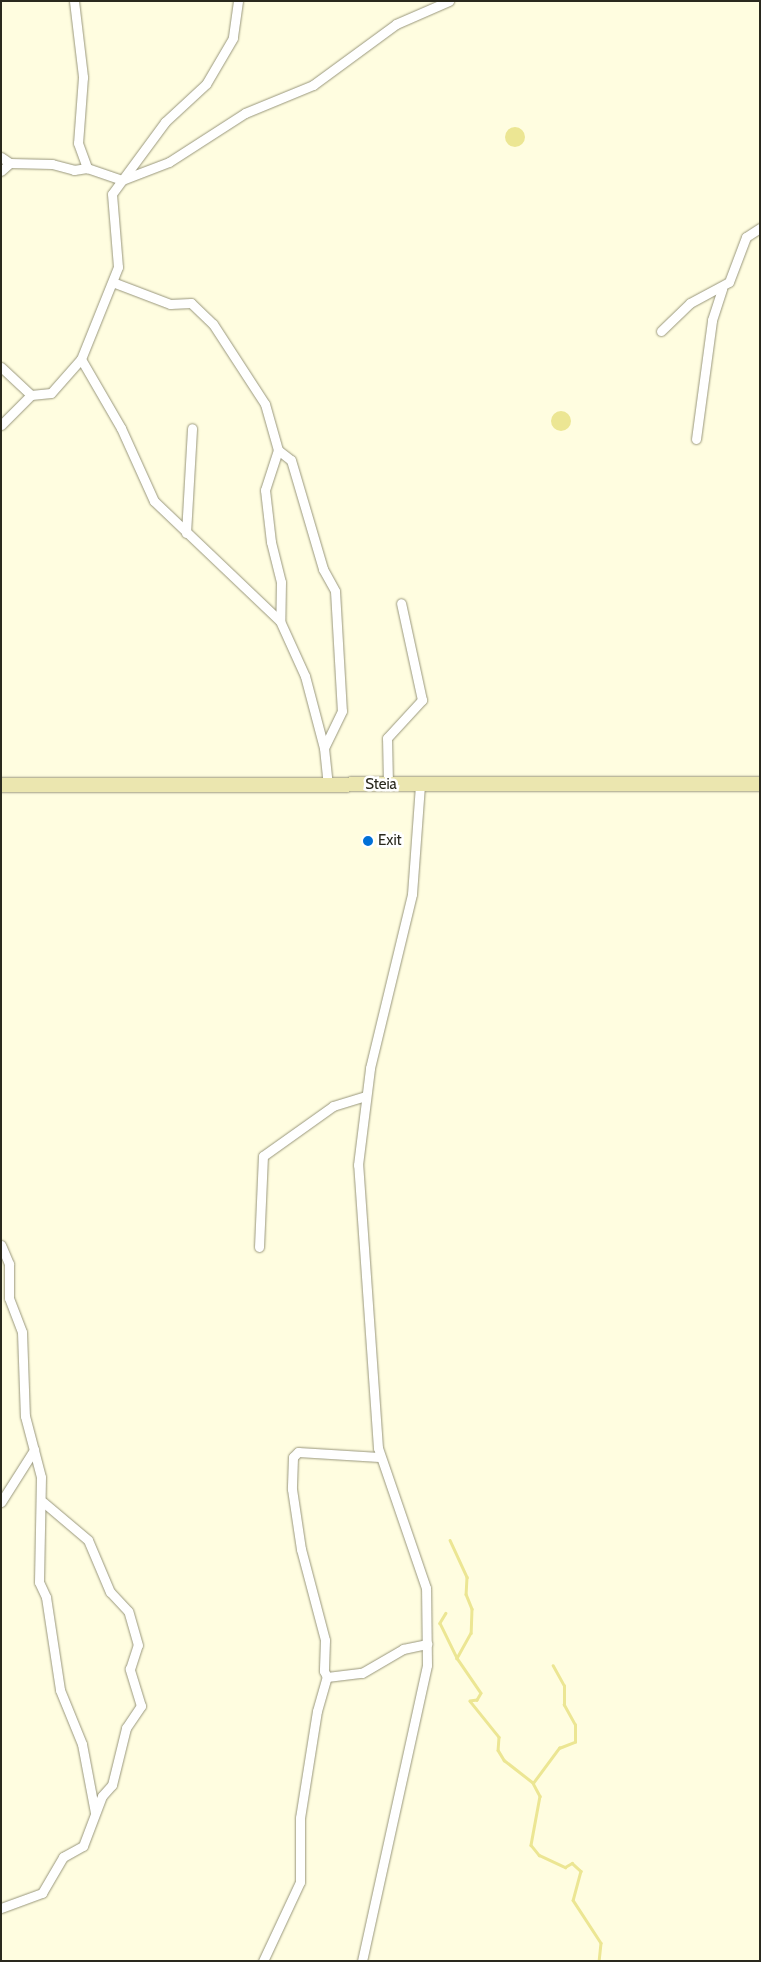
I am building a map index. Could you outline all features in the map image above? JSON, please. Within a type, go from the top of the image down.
[{"type":"main road","name":"Steia","points":[[1,786],[760,784]]},
{"type":"street","points":[[74,1],[83,78],[78,143],[86,168]]},
{"type":"street","points":[[1,424],[31,395],[51,393],[81,359],[115,283],[119,261],[111,198],[165,122],[206,84],[233,38],[238,1]]},
{"type":"street","points":[[1,158],[10,163],[86,168],[122,180],[169,162],[245,113],[312,85],[396,24],[449,1]]},
{"type":"street","points":[[1,170],[10,163]]},
{"type":"street","points":[[696,439],[712,320],[722,289],[735,273],[746,238],[760,228]]},
{"type":"street","points":[[115,283],[170,304],[191,303],[213,324],[265,404],[278,450],[265,490],[270,542],[281,582],[280,621]]},
{"type":"street","points":[[662,330],[690,303],[722,289]]},
{"type":"street","points":[[81,359],[121,428],[149,494],[186,533],[280,621],[305,676],[324,748],[328,785]]},
{"type":"street","points":[[1,367],[31,395]]},
{"type":"street","points":[[186,533],[192,428]]},
{"type":"street","points":[[278,450],[291,460],[320,560],[335,591],[342,711],[324,748]]},
{"type":"street","points":[[388,784],[387,738],[422,700],[401,603]]},
{"type":"street","points":[[362,1961],[426,1674],[426,1588],[379,1457],[358,1177],[365,1096],[412,894],[420,785]]},
{"type":"street","points":[[259,1247],[263,1156],[333,1106],[365,1096]]},
{"type":"street","points":[[1,1245],[9,1264],[9,1298],[22,1332],[25,1416],[34,1450],[43,1502],[39,1582],[46,1597],[60,1690],[82,1744],[95,1813]]},
{"type":"street","points":[[1,1502],[34,1450]]},
{"type":"street","points":[[263,1961],[300,1882],[300,1818],[317,1710],[327,1678],[325,1640],[307,1577],[292,1489],[293,1457],[298,1452],[379,1457]]},
{"type":"street","points":[[1,1908],[45,1891],[63,1857],[83,1846],[95,1813],[112,1785],[126,1728],[141,1706],[130,1669],[137,1640],[128,1610],[110,1592],[88,1540],[43,1502]]},
{"type":"street","points":[[327,1678],[362,1673],[403,1649],[427,1644]]},
{"type":"shaded area","points":[[515,127],[522,130],[525,137],[522,144],[515,147],[508,144],[505,137],[508,130]]},
{"type":"shaded area","points":[[561,411],[568,414],[571,421],[568,428],[561,431],[554,428],[551,421],[554,414]]},
{"type":"waterway","points":[[450,1540],[467,1577],[466,1594],[472,1609],[471,1633],[457,1658],[481,1693],[477,1700],[470,1701],[499,1737],[498,1750],[504,1760],[533,1783],[540,1796],[531,1845],[539,1855],[565,1867],[572,1863],[581,1871],[573,1900],[601,1943],[599,1961]]},
{"type":"waterway","points":[[446,1613],[440,1623],[457,1658]]},
{"type":"waterway","points":[[533,1783],[559,1748],[575,1742],[575,1725],[564,1705],[564,1686],[553,1666]]},
{"type":"place","name":"Exit","points":[[368,841]]}]
